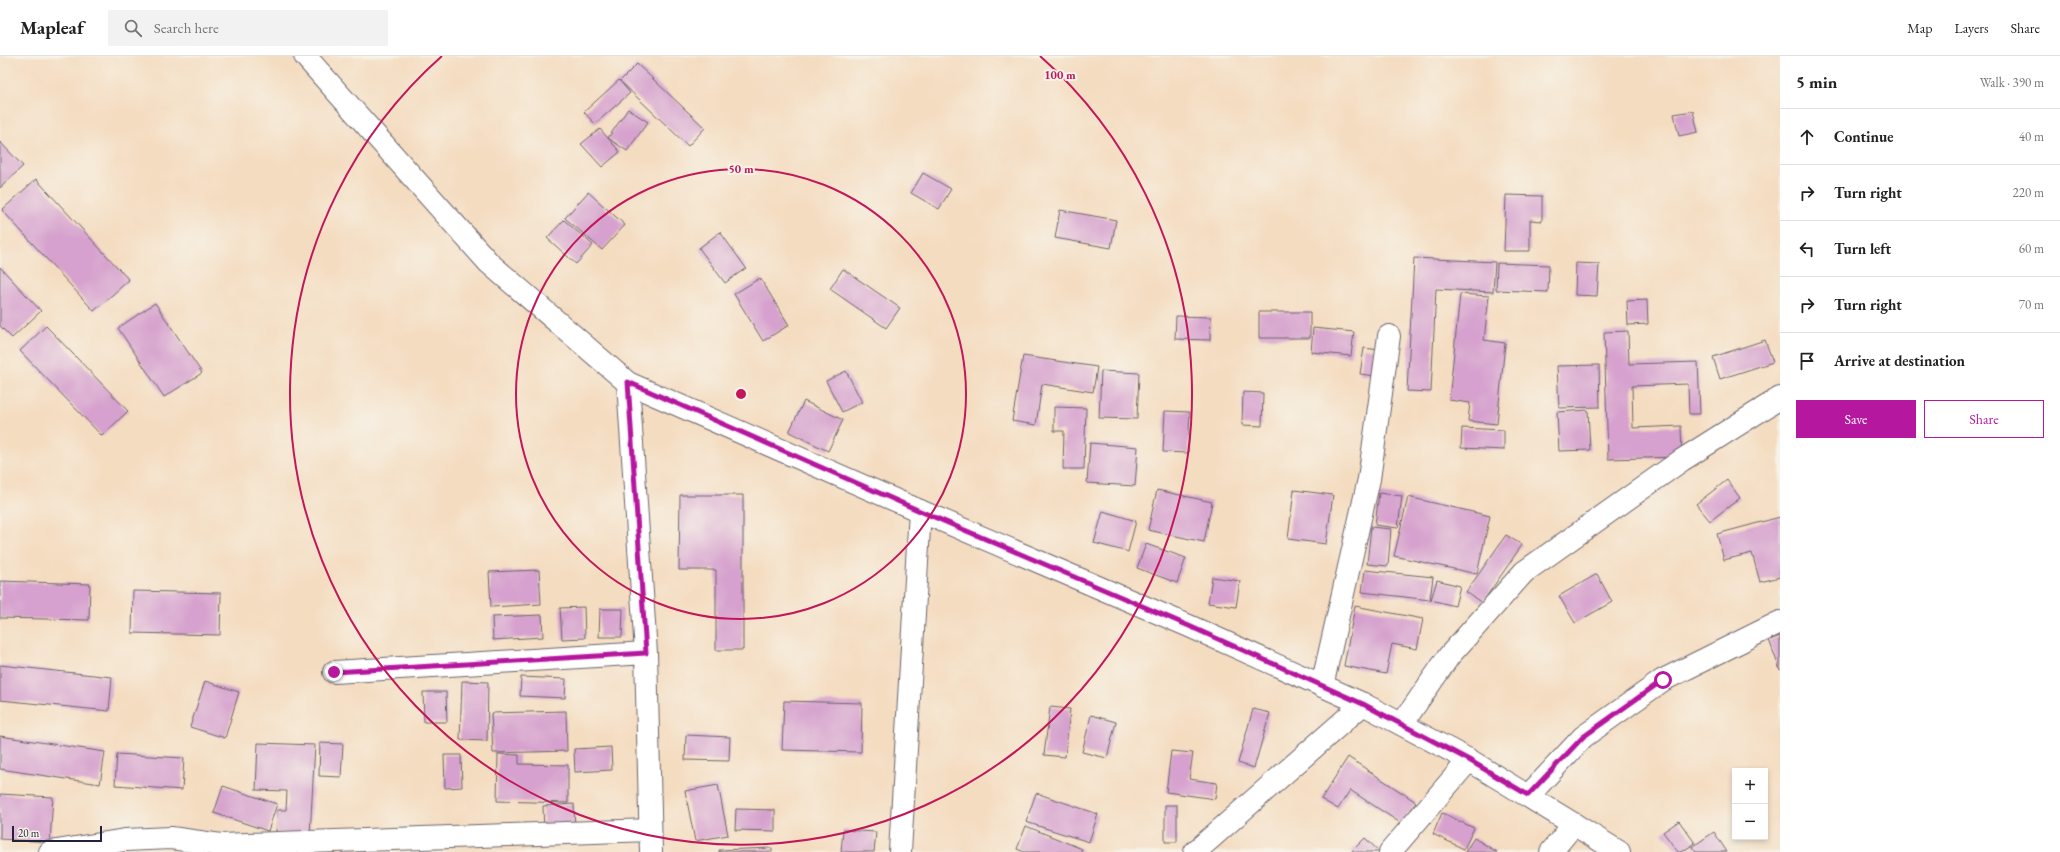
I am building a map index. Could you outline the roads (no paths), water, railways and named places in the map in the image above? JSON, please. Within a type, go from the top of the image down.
[{"type":"street","points":[[305,56],[490,263],[628,382],[920,511],[1189,626],[1363,704],[1469,760],[1528,795],[1618,852]]},
{"type":"street","points":[[1322,686],[1370,479],[1389,336]]},
{"type":"street","points":[[628,382],[646,653],[651,852]]},
{"type":"street","points":[[1402,724],[1449,656],[1524,572],[1682,460],[1780,398]]},
{"type":"street","points":[[900,852],[920,511]]},
{"type":"street","points":[[1528,795],[1583,737],[1663,680],[1780,622]]},
{"type":"street","points":[[334,672],[646,653]]},
{"type":"street","points":[[1195,852],[1363,704]]},
{"type":"street","points":[[1390,852],[1469,760]]},
{"type":"street","points":[[1550,852],[1574,824]]},
{"type":"street","points":[[50,852],[125,840],[171,845],[221,845],[650,830]]}]
